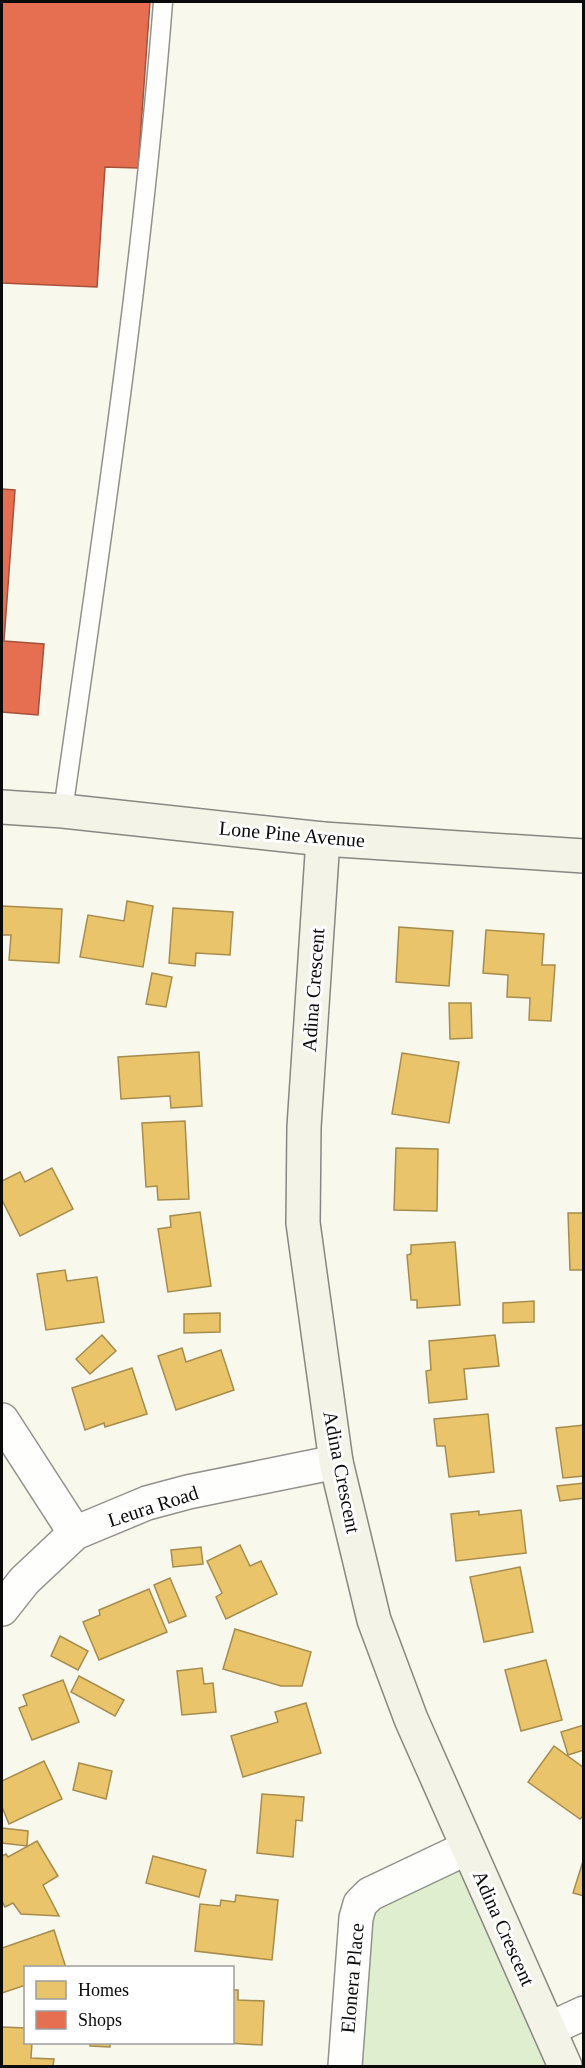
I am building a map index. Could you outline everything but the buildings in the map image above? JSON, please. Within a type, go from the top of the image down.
[{"type":"street","name":"Lone Pine Avenue","points":[[2,807],[63,811],[323,839],[584,856]]},
{"type":"street","name":"Adina Crescent","points":[[323,839],[304,1127],[303,1223],[336,1462],[374,1620],[411,1719],[565,2067]]},
{"type":"street","points":[[2,1420],[75,1533]]},
{"type":"street","name":"Leura Road","points":[[2,1609],[24,1581],[75,1533],[147,1503],[188,1492],[336,1462]]},
{"type":"street","name":"Elonera Place","points":[[345,2067],[356,1918],[360,1904],[370,1894],[467,1848]]},
{"type":"street","points":[[549,2029],[584,2013]]},
{"type":"lane","points":[[63,811],[127,349],[152,136],[163,2]]},
{"type":"green space","points":[[467,1848],[565,2066],[345,2066],[356,1918]]}]
